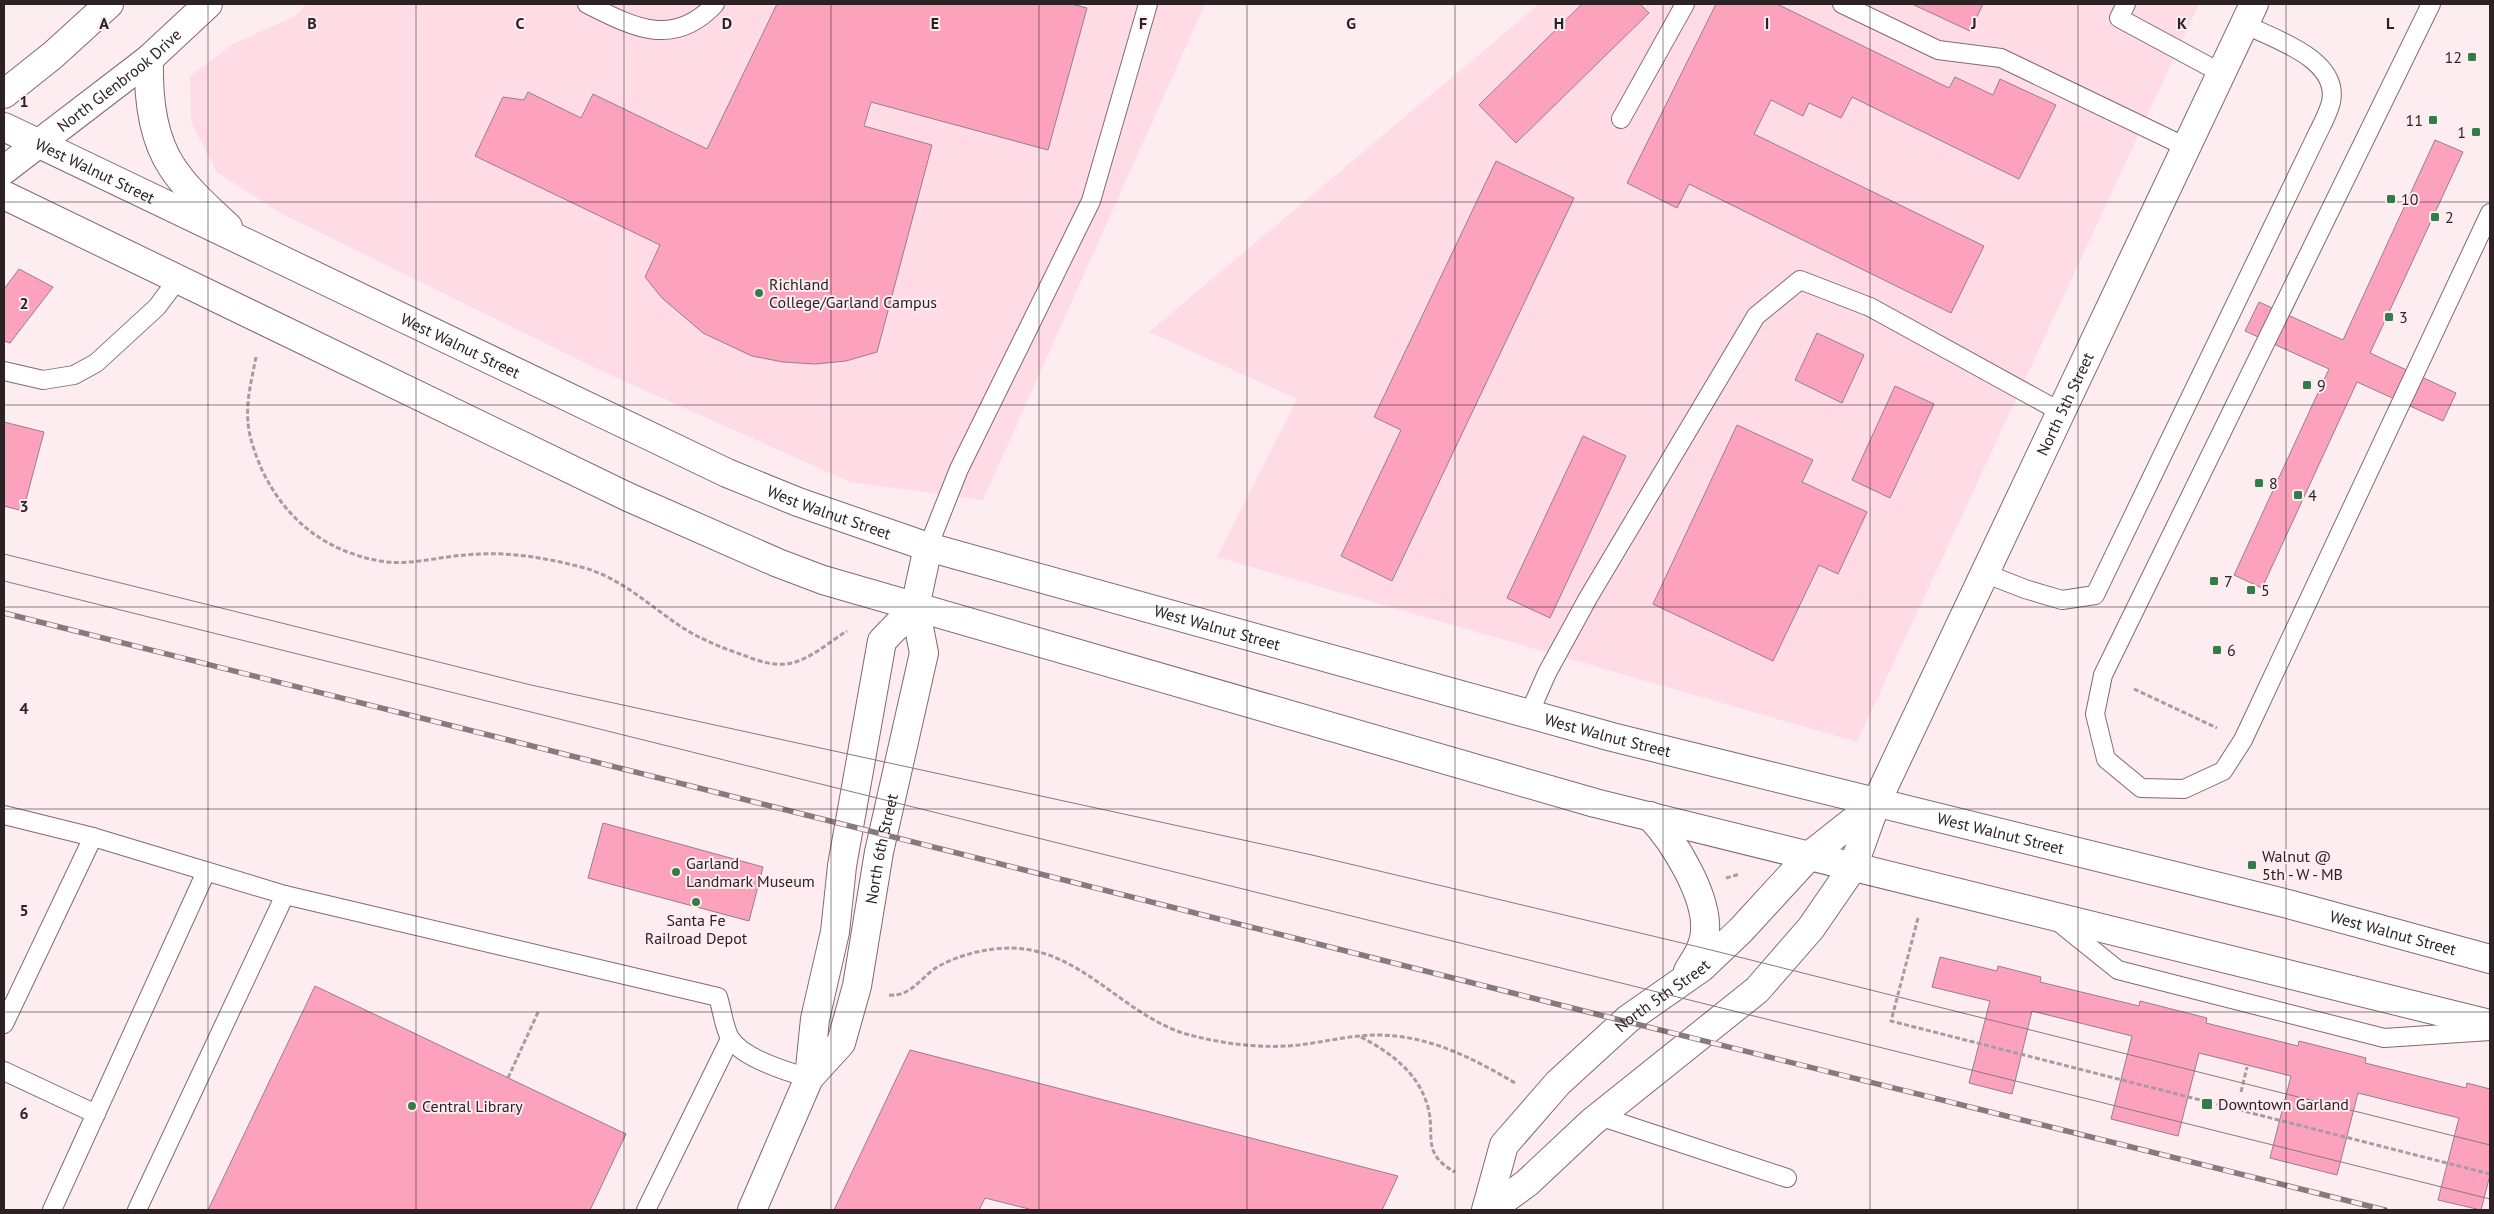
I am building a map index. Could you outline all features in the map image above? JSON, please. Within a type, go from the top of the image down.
[{"type":"main road","points":[[4,94],[53,55],[109,4]]},
{"type":"main road","name":"North Glenbrook Drive","points":[[4,170],[40,145],[149,59],[208,4]]},
{"type":"main road","name":"North 5th Street","points":[[1490,1210],[1527,1183],[1599,1116],[1757,990],[1811,928],[1852,867],[1876,803],[2249,14]]},
{"type":"main road","points":[[149,59],[151,109],[158,137],[172,167],[201,201],[243,242]]},
{"type":"main road","name":"West Walnut Street","points":[[4,128],[727,473],[798,502],[928,547],[1529,714],[1876,803],[2288,904],[2490,959]]},
{"type":"main road","points":[[4,195],[635,500],[778,563],[823,580],[1501,776],[1650,816],[2490,1024]]},
{"type":"main road","name":"North 6th Street","points":[[809,1078],[841,1043],[857,986],[879,852],[924,653],[915,607],[928,547]]},
{"type":"main road","name":"North 6th Street","points":[[752,1210],[809,1078],[815,1019],[835,932],[842,866],[882,641],[915,607]]},
{"type":"main road","name":"North 5th Street","points":[[1486,1210],[1504,1145],[1558,1083],[1628,1020],[1701,968],[1741,930],[1809,856],[1876,803]]},
{"type":"main road","points":[[1650,816],[1660,827],[1685,865],[1700,902],[1706,931],[1702,948],[1683,980]]},
{"type":"lane","points":[[597,6],[630,25],[655,31],[681,28],[703,17],[715,4]]},
{"type":"lane","points":[[1621,119],[1685,4]]},
{"type":"lane","points":[[1842,4],[1938,50],[2001,58],[2186,147]]},
{"type":"lane","points":[[2126,4],[2119,18],[2221,73]]},
{"type":"lane","points":[[2431,4],[2103,675],[2096,714],[2106,759],[2141,788],[2184,789],[2223,771],[2243,740],[2490,213]]},
{"type":"lane","points":[[928,547],[959,470],[1091,201],[1148,5]]},
{"type":"lane","points":[[1984,573],[2025,589],[2062,600],[2095,595],[2314,141],[2331,102],[2332,88],[2327,74],[2318,63],[2249,14]]},
{"type":"lane","points":[[4,371],[43,380],[74,375],[96,363],[157,307],[178,279]]},
{"type":"lane","points":[[1529,714],[1546,673],[1588,598],[1756,316],[1800,280],[1870,307],[2061,412]]},
{"type":"lane","points":[[4,815],[92,837],[285,895],[718,997],[730,1039],[753,1057],[775,1068],[809,1078]]},
{"type":"lane","points":[[4,1024],[92,837]]},
{"type":"lane","points":[[52,1210],[206,872]]},
{"type":"lane","points":[[137,1210],[285,895]]},
{"type":"lane","points":[[2051,916],[2118,970],[2384,1038],[2490,1030]]},
{"type":"lane","points":[[646,1210],[730,1039]]},
{"type":"lane","points":[[4,1071],[96,1114]]},
{"type":"lane","points":[[1599,1116],[1787,1178]]},
{"type":"path","points":[[256,356],[249,392],[248,423],[256,456],[269,484],[289,513],[313,535],[346,552],[381,561],[406,563],[466,555],[504,553],[546,558],[591,570],[624,587],[682,628],[725,648],[760,661],[785,664],[801,659],[847,631]]},
{"type":"path","points":[[2134,689],[2219,728]]},
{"type":"path","points":[[1723,879],[1745,873]]},
{"type":"path","points":[[1918,918],[1891,1021],[2490,1174]]},
{"type":"path","points":[[884,994],[891,995],[908,992],[939,966],[975,952],[1012,948],[1034,951],[1057,958],[1084,972],[1151,1020],[1184,1033],[1217,1042],[1262,1047],[1297,1045],[1377,1035],[1415,1040],[1453,1050],[1522,1086]]},
{"type":"path","points":[[508,1078],[539,1010]]},
{"type":"path","points":[[1361,1037],[1389,1052],[1413,1076],[1426,1102],[1431,1124],[1431,1150],[1441,1164],[1455,1172]]},
{"type":"path","points":[[2241,1092],[2247,1067]]},
{"type":"shaded area","name":"Richland College/Garland Campus","points":[[307,4],[1205,4],[983,500],[850,482],[606,373],[280,213],[217,172],[191,122],[190,76],[233,44],[295,16]]},
{"type":"shaded area","points":[[1539,4],[2199,4],[1857,742],[1217,557],[1297,399],[1149,332]]},
{"type":"building","points":[[777,4],[1071,4],[1087,8],[1048,150],[871,102],[864,126],[932,145],[877,352],[846,361],[815,364],[783,362],[752,356],[703,333],[662,298],[645,277],[660,245],[475,156],[503,97],[524,100],[528,92],[581,118],[593,94],[707,149]]},
{"type":"building","points":[[1582,4],[1640,4],[1649,13],[1516,143],[1479,105]]},
{"type":"building","points":[[1716,4],[1777,4],[1949,88],[1955,77],[1993,95],[2000,79],[2056,105],[2019,179],[1852,97],[1841,118],[1809,103],[1803,116],[1771,100],[1754,134],[1984,246],[1951,313],[1689,184],[1677,208],[1627,183]]},
{"type":"building","points":[[1912,4],[1983,4],[1970,31]]},
{"type":"building","points":[[2435,140],[2463,152],[2370,353],[2456,393],[2443,421],[2357,382],[2262,588],[2234,575],[2329,369],[2245,331],[2259,302],[2343,340]]},
{"type":"building","points":[[1496,161],[1574,198],[1392,581],[1341,556],[1401,430],[1374,417]]},
{"type":"building","points":[[19,269],[53,287],[10,343],[4,341],[4,289]]},
{"type":"building","points":[[1817,333],[1864,355],[1842,403],[1795,380]]},
{"type":"building","points":[[1895,386],[1934,404],[1890,498],[1852,480]]},
{"type":"building","points":[[4,422],[44,432],[23,511],[4,506]]},
{"type":"building","points":[[1737,425],[1813,460],[1802,482],[1867,512],[1838,574],[1819,565],[1773,661],[1653,604]]},
{"type":"building","points":[[1583,436],[1626,456],[1550,618],[1507,598]]},
{"type":"building","name":"Garland Landmark Museum","points":[[603,823],[763,867],[749,921],[588,878]]},
{"type":"building","points":[[1940,957],[1997,971],[1998,966],[2041,977],[2040,982],[2139,1006],[2140,1001],[2207,1018],[2206,1023],[2298,1046],[2299,1041],[2366,1058],[2365,1063],[2466,1088],[2467,1083],[2490,1089],[2490,1175],[2481,1210],[2438,1200],[2459,1118],[2358,1093],[2337,1175],[2270,1158],[2291,1076],[2199,1053],[2178,1136],[2111,1119],[2132,1036],[2032,1011],[2012,1094],[1969,1083],[1990,1001],[1932,987]]},
{"type":"building","name":"Central Library","points":[[315,986],[626,1134],[590,1210],[208,1210]]},
{"type":"building","points":[[910,1050],[1398,1176],[1382,1210],[1033,1210],[985,1198],[979,1210],[834,1210]]},
{"type":"tram line","points":[[4,554],[531,685],[1312,855],[1703,948],[2490,1145]]},
{"type":"tram line","points":[[4,581],[2490,1199]]},
{"type":"railway","points":[[4,613],[1600,1015],[2385,1210]]},
{"type":"place","name":"12","points":[[2472,57]]},
{"type":"place","name":"11","points":[[2433,120]]},
{"type":"place","name":"1","points":[[2476,132]]},
{"type":"place","name":"10","points":[[2391,199]]},
{"type":"place","name":"2","points":[[2435,217]]},
{"type":"place","name":"Richland College/Garland Campus","points":[[759,293]]},
{"type":"place","name":"3","points":[[2389,317]]},
{"type":"place","name":"9","points":[[2307,385]]},
{"type":"place","name":"8","points":[[2259,483]]},
{"type":"place","name":"4","points":[[2298,495]]},
{"type":"place","name":"7","points":[[2214,581]]},
{"type":"place","name":"5","points":[[2251,590]]},
{"type":"place","name":"6","points":[[2217,650]]},
{"type":"place","name":"Walnut @ 5th - W - MB","points":[[2252,865]]},
{"type":"place","name":"Garland Landmark Museum","points":[[676,872]]},
{"type":"place","name":"Santa Fe Railroad Depot","points":[[696,902]]},
{"type":"place","name":"Downtown Garland","points":[[2207,1104]]},
{"type":"place","name":"Central Library","points":[[412,1106]]}]
